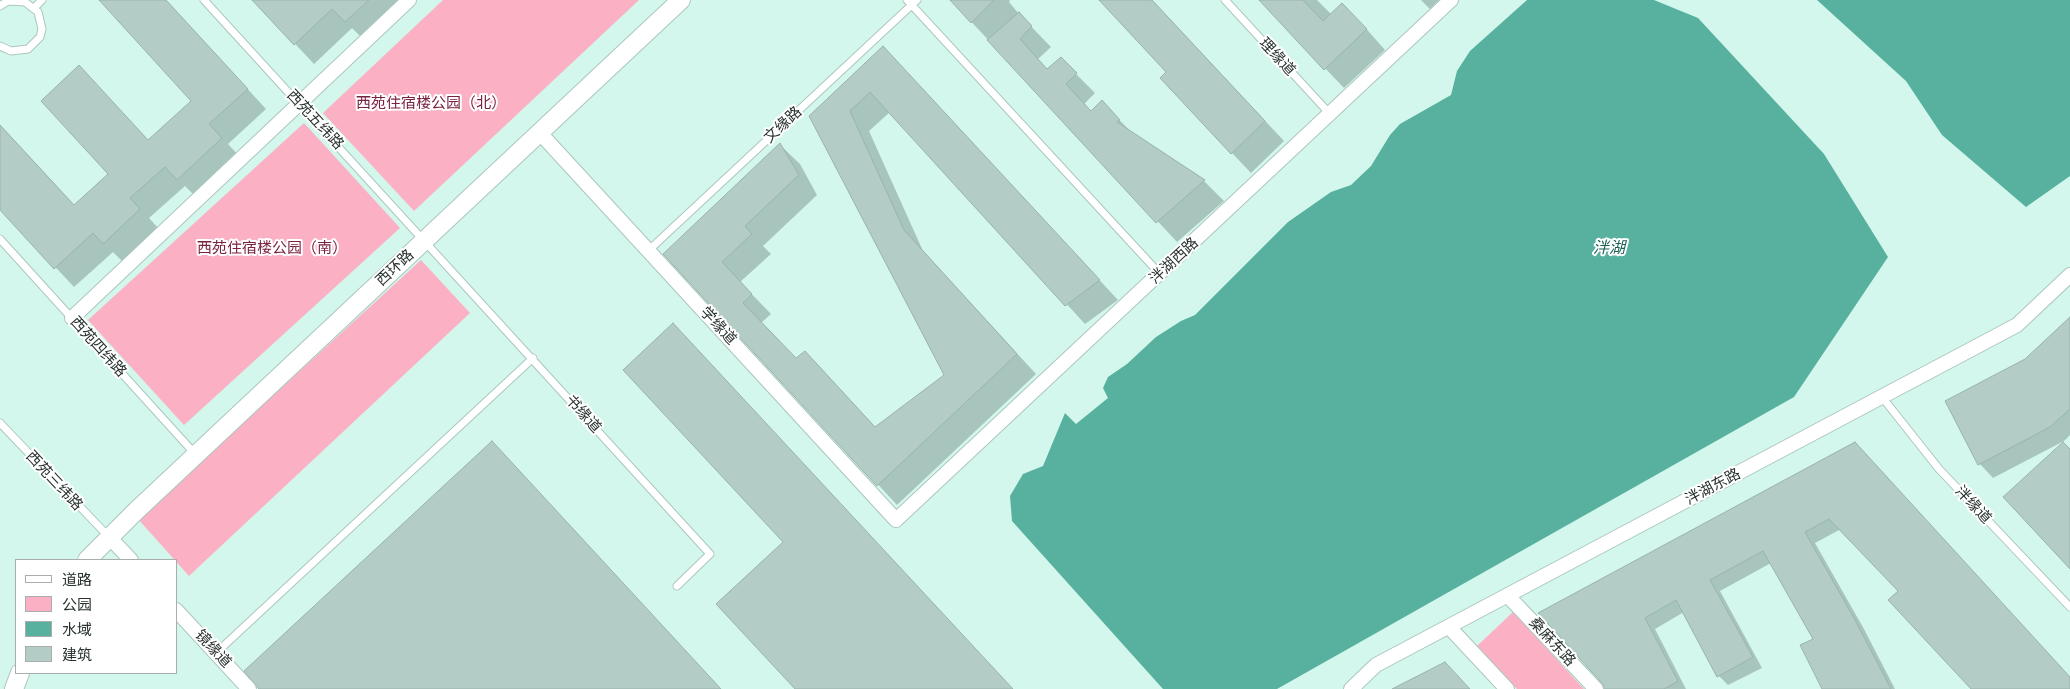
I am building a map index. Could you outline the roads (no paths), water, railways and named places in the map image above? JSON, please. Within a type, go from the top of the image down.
[{"type":"street","points":[[72,318],[409,0]]},
{"type":"street","name":"西环路","points":[[88,559],[682,0]]},
{"type":"street","name":"泮湖西路","points":[[896,520],[1451,0]]},
{"type":"street","name":"学缘道","points":[[540,133],[896,520]]},
{"type":"street","name":"泮湖东路","points":[[1351,689],[1376,665],[2017,325],[2070,275]]},
{"type":"street","points":[[110,538],[130,559]]},
{"type":"street","name":"桑麻东路","points":[[1508,596],[1596,689]]},
{"type":"street","name":"镜缘道","points":[[178,612],[249,689]]},
{"type":"street","points":[[1449,627],[1507,689]]},
{"type":"street","points":[[14,689],[20,674]]},
{"type":"lane","points":[[0,6],[16,0],[25,2],[34,8],[41,20],[42,29],[35,44],[20,52],[11,51],[0,46]]},
{"type":"lane","points":[[34,8],[42,0]]},
{"type":"lane","name":"西苑五纬路","points":[[204,0],[425,240]]},
{"type":"lane","name":"理缘道","points":[[1225,0],[1330,114]]},
{"type":"lane","points":[[912,2],[1160,274]]},
{"type":"lane","name":"文缘路","points":[[648,251],[912,2]]},
{"type":"lane","name":"西苑四纬路","points":[[0,239],[196,456]]},
{"type":"lane","name":"书缘道","points":[[425,240],[710,554],[677,586]]},
{"type":"lane","points":[[216,652],[533,358]]},
{"type":"lane","name":"泮缘道","points":[[1882,397],[1939,469],[2070,607]]},
{"type":"lane","name":"西苑三纬路","points":[[0,423],[110,538]]},
{"type":"water","name":"泮湖","points":[[1527,0],[1654,0],[1698,18],[1824,154],[1888,257],[1794,397],[1277,689],[1163,689],[1012,521],[1010,496],[1023,474],[1043,466],[1065,413],[1076,424],[1108,398],[1103,388],[1108,377],[1127,364],[1156,337],[1181,321],[1195,315],[1288,222],[1331,192],[1351,185],[1371,166],[1390,135],[1400,124],[1451,95],[1457,71],[1470,51]]},
{"type":"water","points":[[1817,0],[2070,0],[2070,176],[2026,207],[1942,135],[1906,81]]},
{"type":"park label","name":"西苑住宿楼公园（北）","points":[[431,104]]},
{"type":"park label","name":"西苑住宿楼公园（南）","points":[[272,249]]}]
